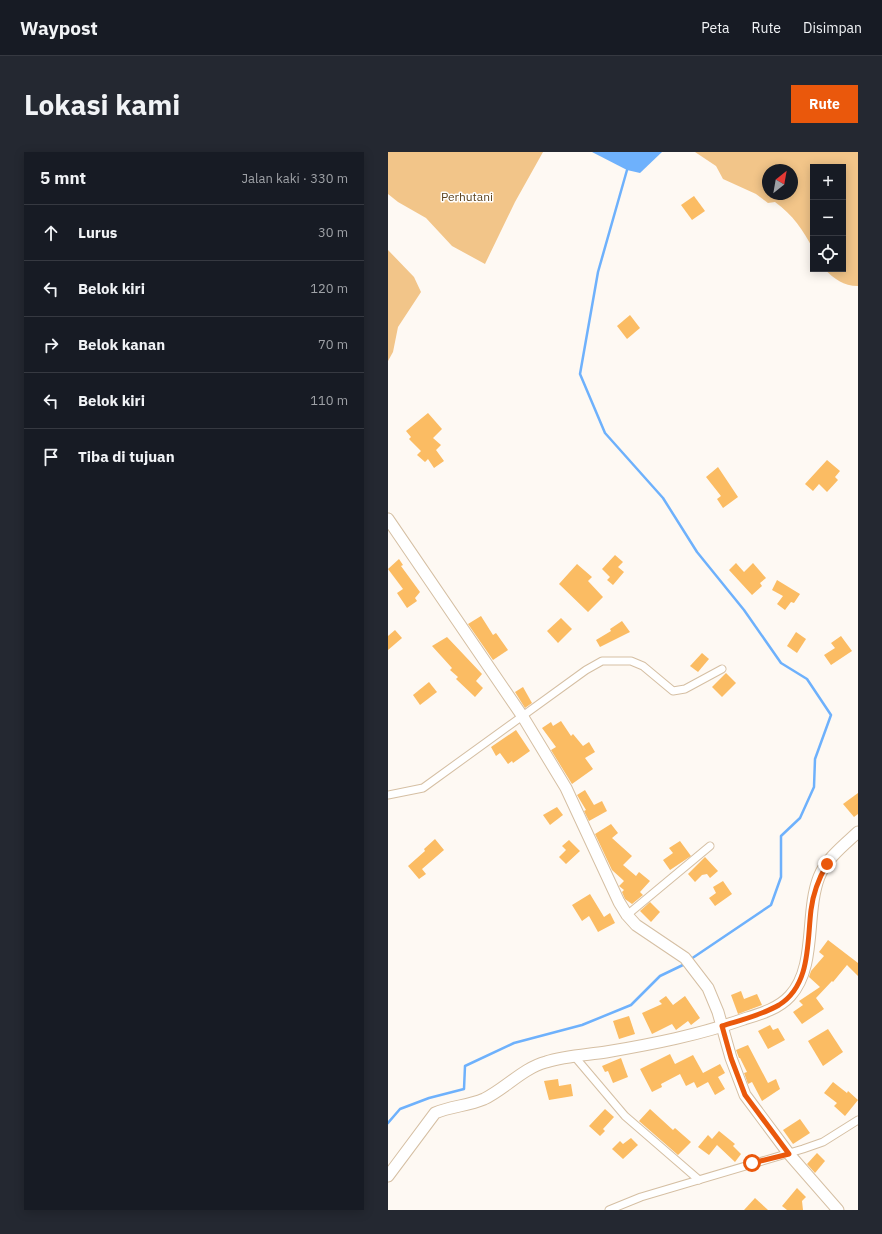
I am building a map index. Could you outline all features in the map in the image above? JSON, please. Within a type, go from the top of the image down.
[{"type":"street","points":[[388,518],[523,717],[566,788],[619,902],[627,915],[646,933],[685,958],[692,967],[713,999],[731,1058],[745,1095],[789,1154],[838,1210]]},
{"type":"street","points":[[388,795],[423,788],[586,670],[602,661],[615,660],[643,666],[673,691],[685,689],[722,669]]},
{"type":"street","points":[[388,1176],[435,1113],[483,1099],[539,1064],[663,1042],[722,1026],[765,1012],[779,1005],[789,997],[797,987],[802,975],[808,946],[811,909],[820,876],[827,864],[858,832]]},
{"type":"street","points":[[627,915],[710,846]]},
{"type":"street","points":[[575,1057],[625,1116],[699,1180]]},
{"type":"street","points":[[609,1210],[641,1197],[789,1154],[823,1142],[858,1120]]},
{"type":"green space","name":"Perhutani","points":[[388,152],[543,152],[515,202],[485,264],[452,246],[426,218],[398,202],[388,194]]},
{"type":"green space","points":[[695,152],[858,152],[858,286],[848,285],[827,272],[846,272],[846,164],[810,164],[810,244],[797,223],[787,212],[775,202],[768,203],[764,200],[798,200],[798,164],[762,164],[762,198],[756,194],[723,179],[716,166]]},
{"type":"green space","points":[[388,250],[414,277],[421,292],[398,327],[393,352],[388,361]]},
{"type":"water","points":[[592,152],[662,152],[640,173],[627,170]]},
{"type":"building","points":[[694,196],[705,211],[692,220],[681,205]]},
{"type":"building","points":[[630,315],[640,328],[627,339],[617,326]]},
{"type":"building","points":[[428,413],[442,429],[433,438],[441,445],[436,450],[444,461],[434,468],[428,459],[425,462],[417,455],[421,451],[409,439],[411,437],[406,431]]},
{"type":"building","points":[[827,460],[840,471],[835,477],[838,480],[827,492],[819,484],[813,491],[805,484]]},
{"type":"building","points":[[718,467],[738,497],[723,508],[717,499],[721,496],[706,477]]},
{"type":"building","points":[[615,555],[623,562],[618,567],[624,572],[613,585],[607,580],[610,577],[602,569]]},
{"type":"building","points":[[399,559],[403,565],[401,566],[420,592],[415,598],[417,601],[407,608],[397,593],[403,589],[388,569]]},
{"type":"building","points":[[736,563],[744,572],[753,563],[766,578],[760,583],[762,586],[752,595],[729,570]]},
{"type":"building","points":[[577,564],[592,577],[588,581],[603,597],[588,612],[559,584]]},
{"type":"building","points":[[777,580],[800,594],[794,603],[791,602],[785,610],[777,604],[783,596],[772,590]]},
{"type":"building","points":[[481,616],[493,635],[496,633],[508,650],[493,660],[468,624]]},
{"type":"building","points":[[561,618],[572,629],[558,643],[547,631]]},
{"type":"building","points":[[622,621],[630,632],[600,647],[596,640],[611,631],[610,629]]},
{"type":"building","points":[[395,630],[402,638],[388,650],[388,636]]},
{"type":"building","points":[[796,632],[806,639],[797,653],[787,646]]},
{"type":"building","points":[[841,636],[852,651],[831,665],[824,655],[835,648],[831,643]]},
{"type":"building","points":[[447,637],[482,674],[476,681],[483,688],[475,697],[456,679],[458,677],[450,670],[452,668],[432,646]]},
{"type":"building","points":[[702,653],[709,659],[698,672],[690,666]]},
{"type":"building","points":[[726,673],[736,683],[722,697],[712,687]]},
{"type":"building","points":[[429,682],[437,692],[420,705],[413,695]]},
{"type":"building","points":[[523,687],[532,703],[525,708],[515,692]]},
{"type":"building","points":[[561,721],[571,736],[573,734],[583,746],[589,742],[595,752],[585,758],[593,769],[572,784],[551,750],[556,747],[542,728],[551,722],[553,726]]},
{"type":"building","points":[[516,730],[530,751],[513,763],[512,761],[508,764],[500,753],[496,756],[491,747]]},
{"type":"building","points":[[585,790],[594,805],[602,801],[607,811],[589,821],[584,811],[586,810],[577,795]]},
{"type":"building","points":[[858,793],[858,814],[854,817],[843,804]]},
{"type":"building","points":[[557,807],[563,815],[550,825],[543,815]]},
{"type":"building","points":[[611,824],[618,833],[612,838],[632,856],[623,865],[636,876],[639,872],[650,881],[640,892],[643,895],[632,904],[625,899],[622,892],[624,890],[619,886],[624,881],[612,870],[595,834]]},
{"type":"building","points":[[435,839],[444,850],[422,869],[426,874],[419,879],[408,866],[425,851],[424,849]]},
{"type":"building","points":[[569,840],[580,851],[566,864],[559,857],[566,850],[562,846]]},
{"type":"building","points":[[680,841],[691,856],[670,870],[663,860],[673,853],[669,848]]},
{"type":"building","points":[[705,857],[718,871],[710,878],[707,874],[702,875],[695,882],[688,874]]},
{"type":"building","points":[[723,881],[732,894],[715,906],[709,898],[716,893],[713,887]]},
{"type":"building","points":[[590,894],[604,917],[610,913],[615,923],[598,932],[589,916],[582,921],[572,905]]},
{"type":"building","points":[[650,902],[660,912],[651,922],[640,911]]},
{"type":"building","points":[[828,940],[858,963],[858,976],[847,965],[833,982],[832,981],[816,998],[824,1009],[802,1024],[793,1012],[803,1005],[799,1001],[820,987],[809,977],[811,971],[824,956],[819,952]]},
{"type":"building","points":[[741,991],[744,999],[757,994],[762,1005],[738,1014],[731,995]]},
{"type":"building","points":[[666,996],[673,1005],[685,996],[700,1018],[691,1025],[688,1021],[676,1030],[672,1024],[652,1034],[642,1013],[662,1004],[659,1001]]},
{"type":"building","points":[[629,1016],[635,1034],[619,1039],[613,1021]]},
{"type":"building","points":[[770,1025],[773,1030],[778,1028],[785,1040],[768,1049],[758,1031]]},
{"type":"building","points":[[828,1029],[843,1052],[823,1066],[808,1041]]},
{"type":"building","points":[[748,1045],[768,1083],[776,1079],[780,1089],[762,1101],[752,1082],[748,1084],[744,1073],[747,1072],[736,1050]]},
{"type":"building","points":[[670,1054],[675,1064],[693,1055],[703,1073],[720,1064],[725,1073],[718,1077],[725,1089],[715,1095],[708,1082],[697,1088],[694,1082],[686,1086],[680,1074],[661,1084],[662,1087],[652,1092],[640,1069]]},
{"type":"building","points":[[621,1058],[628,1077],[613,1083],[608,1071],[605,1072],[602,1066]]},
{"type":"building","points":[[558,1079],[559,1086],[571,1084],[573,1096],[549,1100],[544,1081]]},
{"type":"building","points":[[833,1082],[847,1093],[848,1091],[858,1100],[845,1116],[834,1106],[837,1103],[824,1093]]},
{"type":"building","points":[[605,1109],[614,1117],[603,1129],[605,1131],[600,1136],[589,1126]]},
{"type":"building","points":[[650,1109],[673,1130],[675,1128],[691,1142],[678,1155],[639,1121]]},
{"type":"building","points":[[800,1119],[810,1133],[793,1144],[783,1130]]},
{"type":"building","points":[[719,1131],[735,1144],[733,1146],[741,1154],[735,1162],[717,1145],[709,1155],[698,1147],[708,1135],[712,1139]]},
{"type":"building","points":[[631,1138],[638,1145],[623,1159],[612,1149],[620,1141],[623,1144]]},
{"type":"building","points":[[817,1153],[825,1161],[815,1173],[807,1164]]},
{"type":"building","points":[[797,1188],[806,1197],[802,1201],[803,1210],[787,1210],[782,1206]]},
{"type":"building","points":[[755,1198],[768,1210],[744,1210]]},
{"type":"waterway","points":[[627,170],[598,272],[580,374],[605,433],[663,498],[697,552],[744,610],[781,663],[807,679],[831,715],[815,759],[814,787],[800,818],[781,836],[781,877],[771,905],[691,959]]},
{"type":"waterway","points":[[388,1123],[400,1109],[429,1098],[464,1089],[465,1066],[514,1043],[582,1025],[631,1005],[660,976],[685,964]]},
{"type":"route","points":[[752,1163],[789,1154],[745,1095],[731,1058],[722,1026],[765,1012],[779,1005],[789,997],[797,987],[802,975],[808,946],[811,909],[815,890],[820,876],[827,864]]}]
